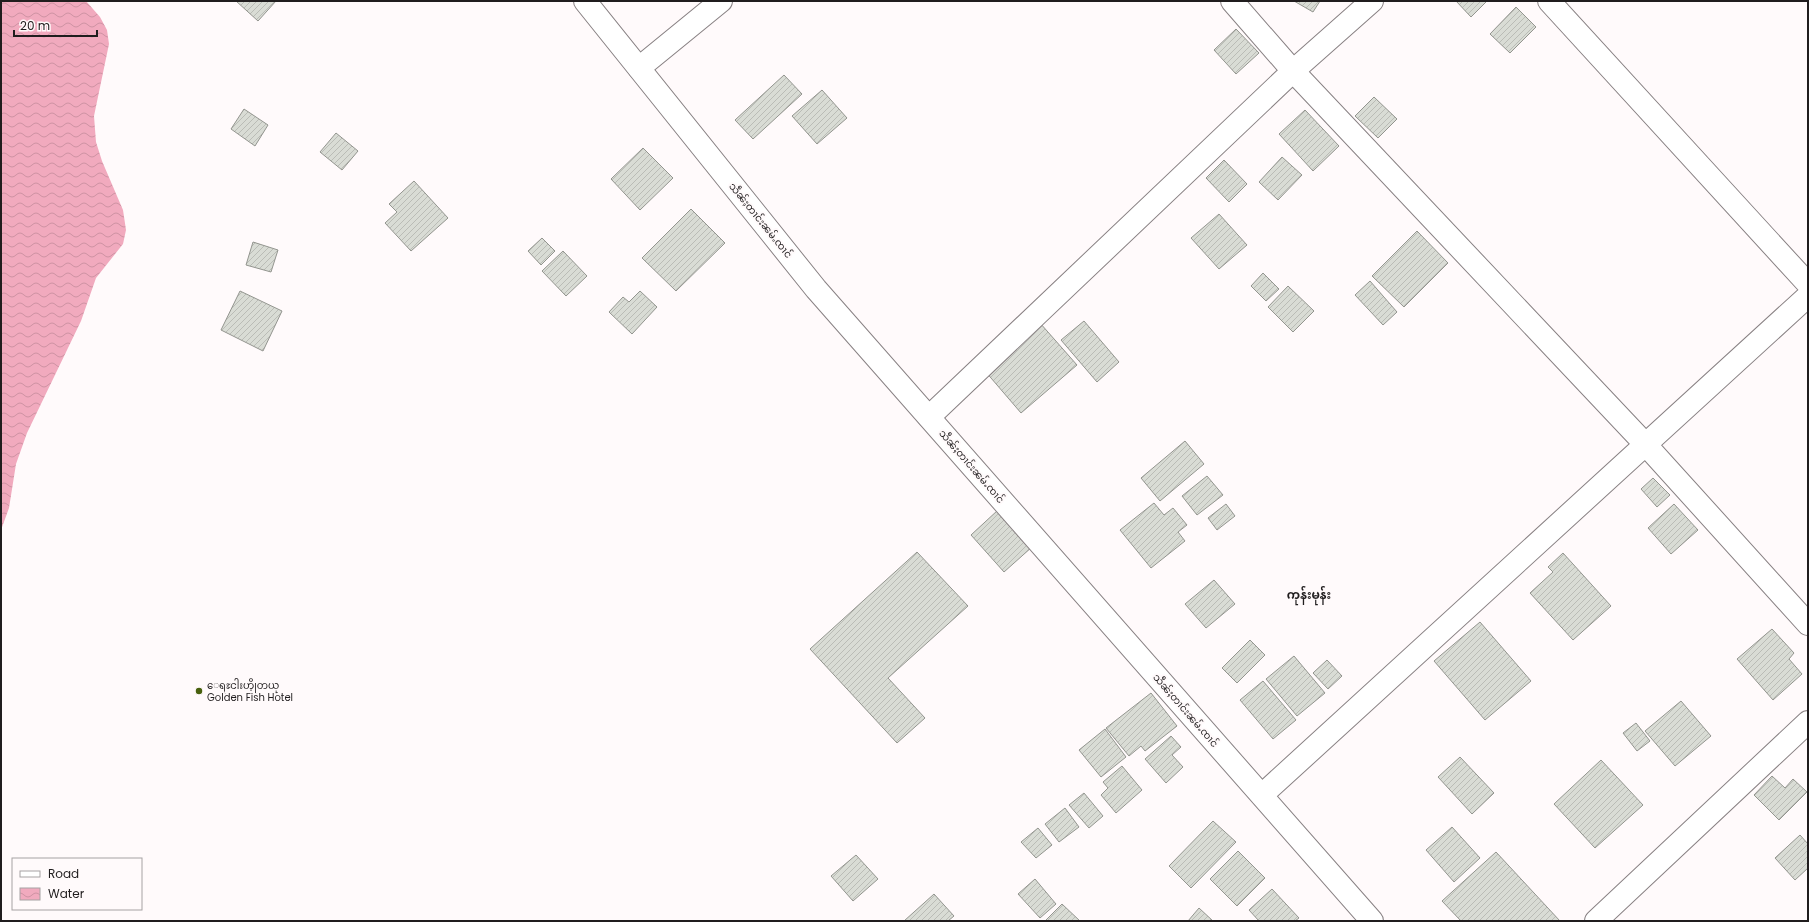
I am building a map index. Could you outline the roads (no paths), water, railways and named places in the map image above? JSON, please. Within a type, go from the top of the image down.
[{"type":"main road","name":"သဵၼ်ႈတၢင်းၼမ်ႉၸၢင်","points":[[585,1],[816,289],[1372,921]]},
{"type":"main road","points":[[639,68],[721,1]]},
{"type":"main road","points":[[1232,1],[1293,71],[1646,445],[1808,624]]},
{"type":"main road","points":[[929,417],[1293,71],[1372,1]]},
{"type":"main road","points":[[1549,1],[1808,284]]},
{"type":"main road","points":[[1262,795],[1808,296]]},
{"type":"main road","points":[[1596,921],[1808,722]]},
{"type":"water","points":[[1,1],[86,1],[100,17],[107,30],[109,44],[94,116],[96,142],[102,161],[123,210],[126,230],[123,244],[96,278],[81,321],[27,433],[16,464],[9,508],[1,530]]},
{"type":"place","name":"ေရႊငါးဟိုုတယ္ Golden Fish Hotel","points":[[199,691]]},
{"type":"district","name":"ကုန်းမုန်း","points":[[1309,595]]}]
